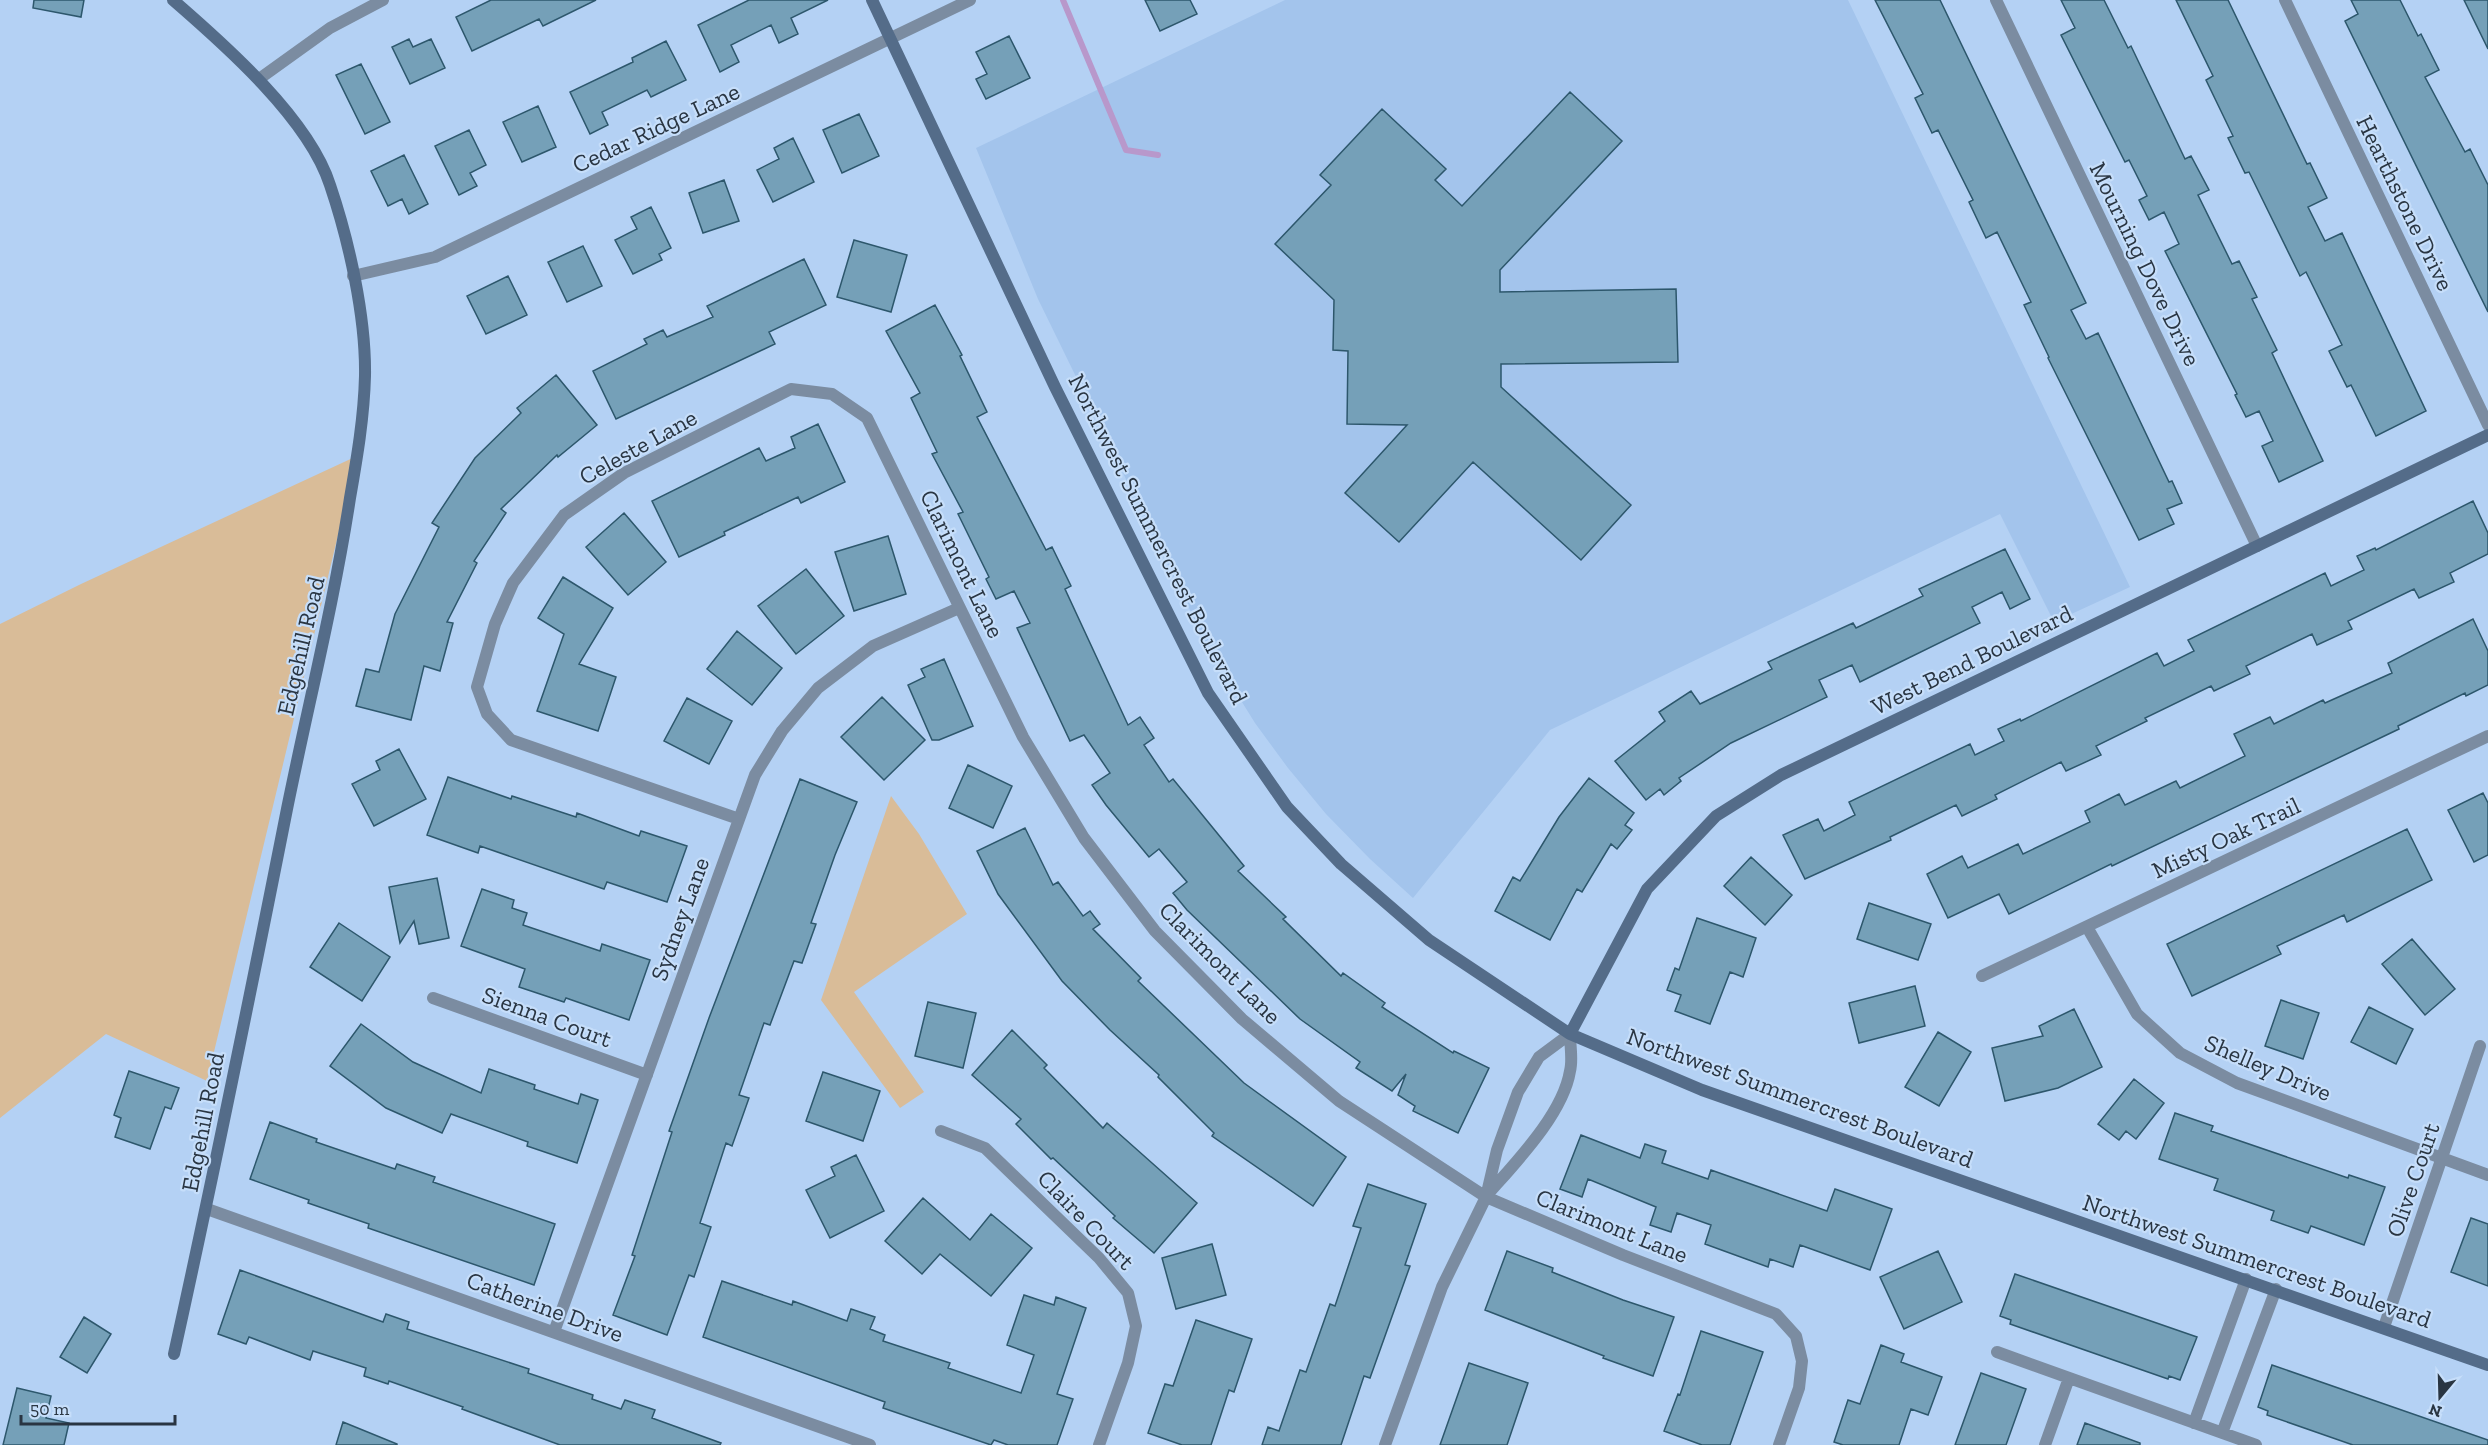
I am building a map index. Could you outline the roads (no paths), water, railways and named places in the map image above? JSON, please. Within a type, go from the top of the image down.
[{"type":"street","name":"Edgehill Road","points":[[173,0],[259,79],[306,137],[330,182],[361,318],[365,373],[362,426],[340,565],[302,738],[207,1209],[174,1354]]},
{"type":"street","points":[[259,79],[330,28],[383,0]]},
{"type":"street","points":[[872,0],[890,40]]},
{"type":"street","name":"Cedar Ridge Lane","points":[[353,276],[435,257],[969,0]]},
{"type":"street","name":"Mourning Dove Drive","points":[[1996,0],[2257,546]]},
{"type":"street","name":"Hearthstone Drive","points":[[2285,0],[2488,425]]},
{"type":"street","name":"Northwest Summercrest Boulevard","points":[[890,40],[1055,387],[1208,693],[1287,807],[1341,864],[1430,940],[1570,1034],[1702,1090],[2488,1365]]},
{"type":"street","name":"Celeste Lane","points":[[739,819],[511,740],[487,714],[477,687],[495,624],[513,583],[564,515],[624,473],[791,389],[832,394]]},
{"type":"street","name":"Clarimont Lane","points":[[832,394],[867,418],[1029,747],[1084,838],[1155,931],[1242,1019],[1339,1101],[1485,1197],[1623,1255],[1776,1314],[1796,1336],[1802,1361],[1799,1388],[1779,1445]]},
{"type":"street","name":"West Bend Boulevard","points":[[1385,1445],[1442,1287],[1485,1197],[1497,1150],[1518,1092],[1539,1057],[1570,1034],[1647,889],[1716,816],[1781,775],[2488,435]]},
{"type":"street","name":"Sydney Lane","points":[[554,1332],[754,775],[782,731],[819,688],[873,646],[959,608]]},
{"type":"street","name":"Misty Oak Trail","points":[[1982,976],[2488,736]]},
{"type":"street","name":"Shelley Drive","points":[[2087,927],[2138,1014],[2180,1053],[2237,1083],[2488,1175]]},
{"type":"street","name":"Sienna Court","points":[[433,998],[647,1075]]},
{"type":"street","name":"West Bend Boulevard","points":[[1485,1197],[1525,1151],[1558,1104],[1570,1071],[1570,1034]]},
{"type":"street","name":"Olive Court","points":[[2384,1327],[2481,1046]]},
{"type":"street","name":"Claire Court","points":[[941,1131],[985,1148],[1099,1258],[1128,1293],[1136,1326],[1128,1363],[1099,1445]]},
{"type":"street","name":"Catherine Drive","points":[[207,1209],[870,1445]]},
{"type":"street","points":[[2194,1423],[2246,1279]]},
{"type":"street","points":[[2222,1433],[2276,1289]]},
{"type":"street","points":[[1997,1352],[2256,1445]]},
{"type":"street","points":[[2045,1445],[2069,1378]]},
{"type":"waterway","points":[[1063,0],[1126,150],[1158,155]]}]
